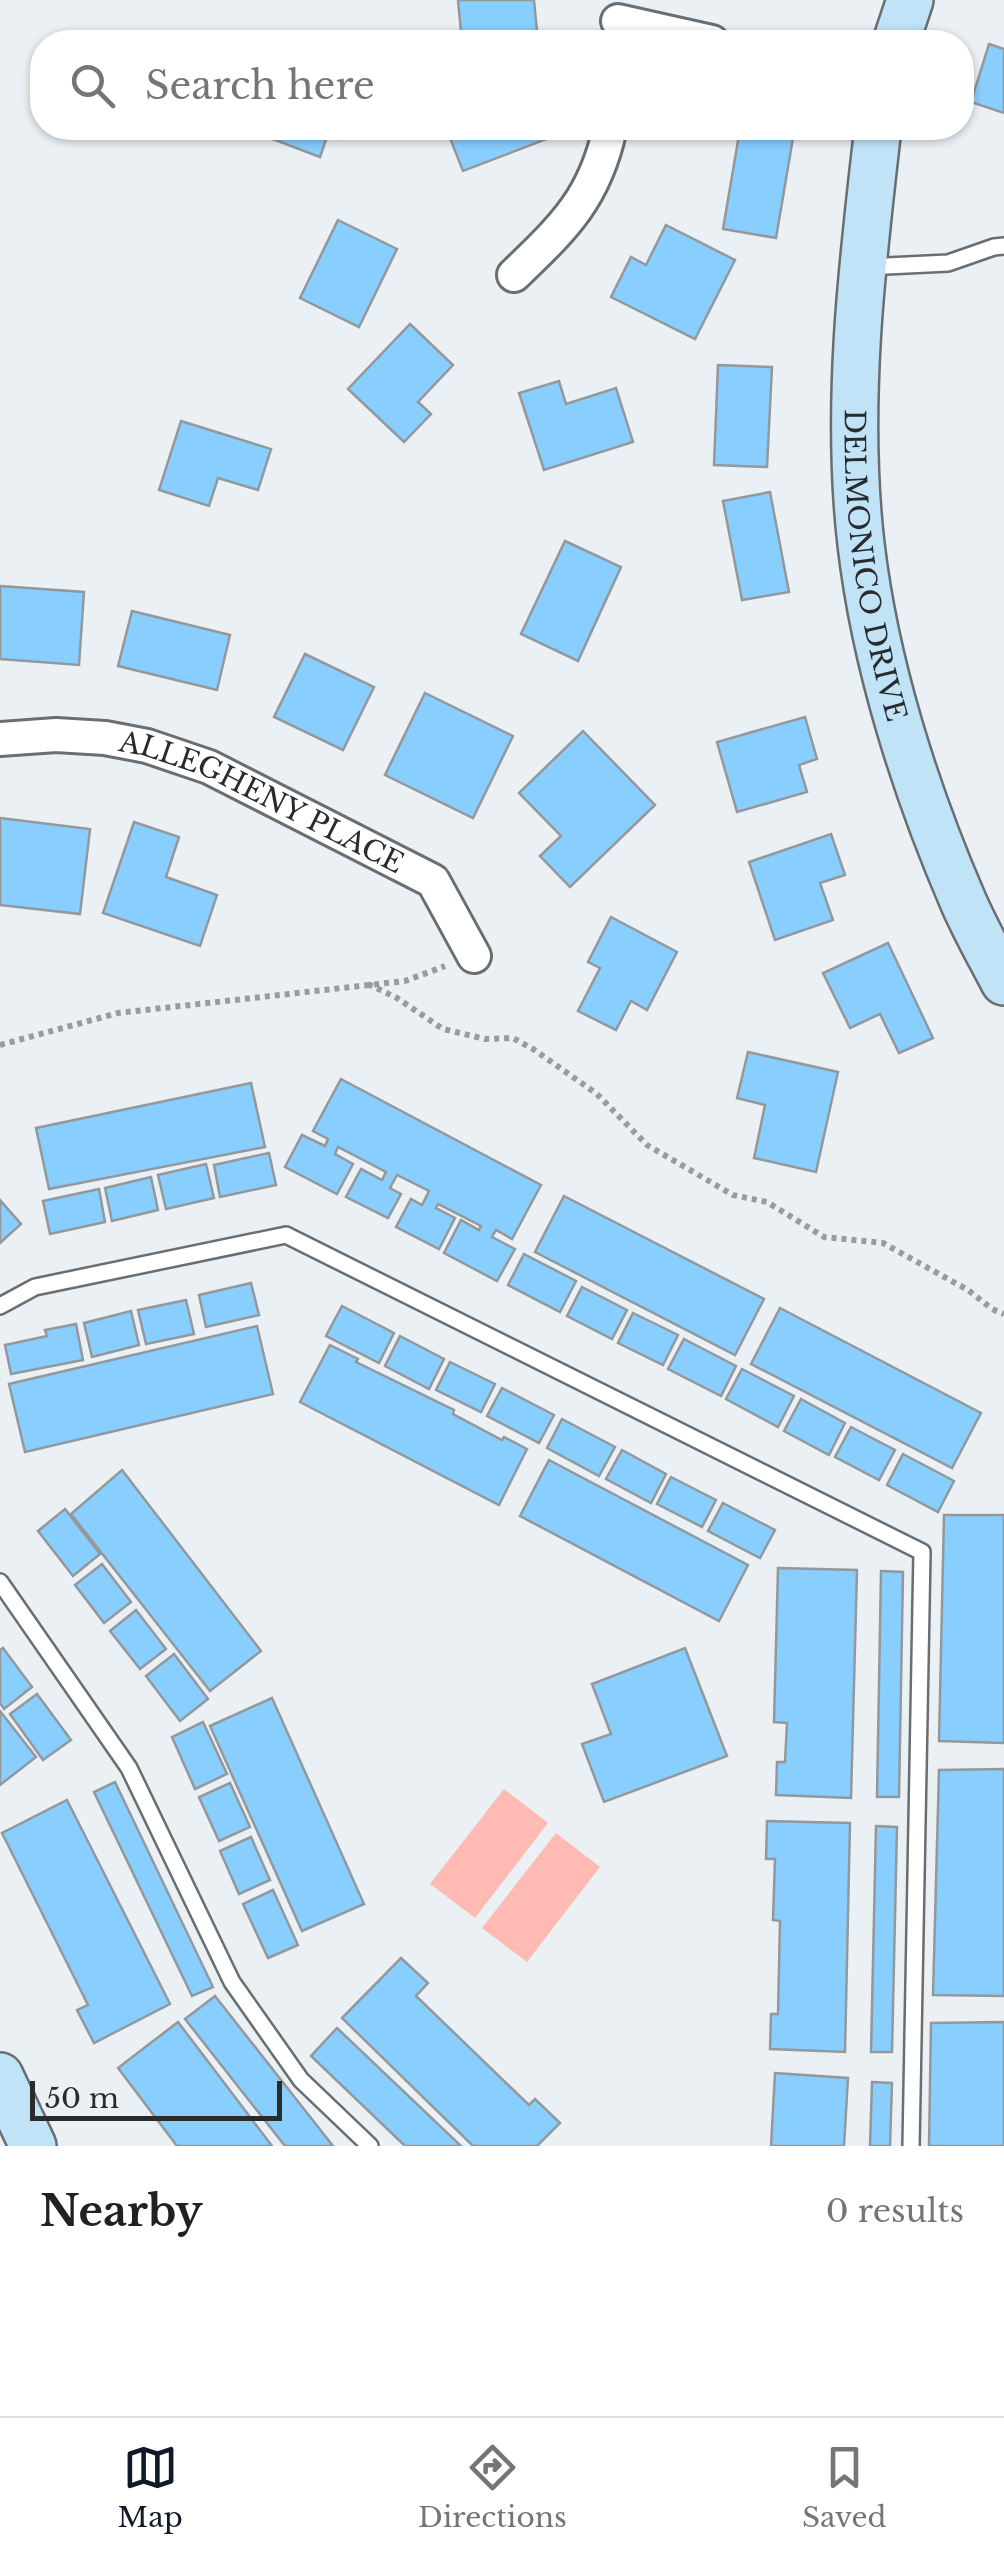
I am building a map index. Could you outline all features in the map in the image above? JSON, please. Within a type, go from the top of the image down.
[{"type":"street","points":[[900,30],[910,0]]},
{"type":"street","points":[[616,21],[657,30]]},
{"type":"street","points":[[514,274],[560,231],[592,184],[606,140]]},
{"type":"street","name":"DELMONICO DRIVE","points":[[877,140],[862,267],[856,453],[861,543],[880,658],[926,807],[964,904],[1004,982]]},
{"type":"street","name":"ALLEGHENY PLACE","points":[[0,739],[105,738],[148,746],[209,767],[433,881],[474,956]]},
{"type":"street","points":[[0,2076],[33,2146]]},
{"type":"lane","points":[[862,267],[948,262],[1004,246]]},
{"type":"lane","points":[[0,1306],[35,1286],[286,1235],[922,1552],[912,2146]]},
{"type":"lane","points":[[0,1582],[129,1768],[232,1982],[300,2080],[370,2146]]},
{"type":"path","points":[[0,1045],[118,1013],[405,981],[474,956]]},
{"type":"path","points":[[368,984],[397,998],[443,1030],[485,1040],[513,1038],[534,1049],[597,1094],[647,1144],[732,1195],[767,1202],[824,1237],[883,1244],[1004,1314]]},
{"type":"shaded area","points":[[504,1789],[548,1823],[475,1918],[430,1884]]},
{"type":"shaded area","points":[[556,1833],[600,1867],[527,1962],[482,1928]]},
{"type":"building","points":[[458,0],[534,0],[537,30],[461,30]]},
{"type":"building","points":[[989,44],[1004,49],[1004,113],[974,103]]},
{"type":"building","points":[[275,140],[326,140],[320,157]]},
{"type":"building","points":[[451,140],[544,140],[463,171]]},
{"type":"building","points":[[738,140],[793,140],[776,238],[723,229]]},
{"type":"building","points":[[338,220],[397,249],[359,327],[300,298]]},
{"type":"building","points":[[666,225],[735,260],[695,339],[611,297],[631,257],[646,265]]},
{"type":"building","points":[[410,324],[453,365],[418,402],[431,414],[404,442],[348,389]]},
{"type":"building","points":[[718,365],[772,367],[767,467],[714,465]]},
{"type":"building","points":[[559,381],[566,404],[616,388],[633,442],[544,470],[519,393]]},
{"type":"building","points":[[181,421],[271,449],[258,490],[218,478],[209,506],[159,490]]},
{"type":"building","points":[[770,492],[789,592],[742,600],[723,501]]},
{"type":"building","points":[[565,541],[621,567],[578,661],[521,634]]},
{"type":"building","points":[[0,586],[84,592],[79,665],[0,659]]},
{"type":"building","points":[[132,611],[230,635],[217,690],[118,666]]},
{"type":"building","points":[[305,654],[374,687],[343,750],[274,717]]},
{"type":"building","points":[[425,693],[513,736],[473,818],[385,775]]},
{"type":"building","points":[[805,717],[817,759],[799,765],[807,792],[737,812],[717,742]]},
{"type":"building","points":[[583,731],[655,805],[570,887],[540,856],[561,836],[519,793]]},
{"type":"building","points":[[0,818],[90,829],[80,914],[0,905]]},
{"type":"building","points":[[134,822],[179,837],[166,877],[217,895],[200,946],[103,913]]},
{"type":"building","points":[[831,834],[845,875],[820,883],[833,920],[775,940],[749,862]]},
{"type":"building","points":[[611,917],[677,952],[647,1010],[631,1001],[616,1030],[578,1011],[600,968],[588,962]]},
{"type":"building","points":[[888,943],[933,1038],[899,1053],[880,1014],[850,1028],[823,973]]},
{"type":"building","points":[[748,1052],[838,1072],[816,1172],[754,1158],[765,1105],[737,1098]]},
{"type":"building","points":[[341,1079],[541,1185],[512,1239],[496,1230],[492,1237],[515,1249],[497,1281],[444,1253],[461,1220],[479,1230],[481,1226],[438,1204],[436,1208],[455,1218],[439,1249],[396,1227],[411,1199],[422,1205],[429,1191],[397,1175],[390,1188],[401,1194],[388,1218],[346,1197],[361,1169],[382,1180],[386,1172],[338,1147],[335,1154],[353,1164],[337,1194],[285,1167],[302,1135],[325,1146],[328,1139],[313,1131]]},
{"type":"building","points":[[251,1083],[265,1147],[49,1189],[36,1128]]},
{"type":"building","points":[[269,1153],[276,1185],[220,1197],[214,1165]]},
{"type":"building","points":[[206,1164],[214,1198],[166,1209],[158,1175]]},
{"type":"building","points":[[151,1177],[158,1210],[112,1221],[105,1188]]},
{"type":"building","points":[[99,1189],[105,1222],[50,1234],[43,1201]]},
{"type":"building","points":[[564,1196],[764,1299],[735,1355],[535,1252]]},
{"type":"building","points":[[0,1200],[21,1224],[0,1243]]},
{"type":"building","points":[[524,1254],[576,1281],[560,1312],[508,1285]]},
{"type":"building","points":[[251,1283],[259,1315],[206,1327],[199,1295]]},
{"type":"building","points":[[582,1287],[627,1310],[612,1339],[567,1316]]},
{"type":"building","points":[[186,1300],[194,1334],[146,1344],[138,1310]]},
{"type":"building","points":[[342,1306],[394,1333],[379,1363],[326,1336]]},
{"type":"building","points":[[780,1308],[981,1413],[952,1468],[751,1364]]},
{"type":"building","points":[[131,1311],[139,1345],[92,1357],[84,1323]]},
{"type":"building","points":[[633,1313],[678,1335],[663,1365],[618,1343]]},
{"type":"building","points":[[76,1324],[83,1360],[11,1374],[5,1345],[47,1336],[45,1330]]},
{"type":"building","points":[[257,1326],[273,1394],[25,1452],[9,1384]]},
{"type":"building","points":[[400,1336],[444,1359],[429,1389],[385,1366]]},
{"type":"building","points":[[684,1339],[736,1366],[721,1396],[668,1369]]},
{"type":"building","points":[[330,1345],[454,1410],[453,1414],[502,1440],[504,1437],[527,1449],[499,1505],[300,1402]]},
{"type":"building","points":[[450,1362],[495,1384],[481,1412],[436,1390]]},
{"type":"building","points":[[742,1369],[794,1396],[778,1427],[726,1399]]},
{"type":"building","points":[[502,1388],[554,1415],[539,1443],[487,1416]]},
{"type":"building","points":[[801,1399],[845,1423],[829,1455],[784,1431]]},
{"type":"building","points":[[562,1419],[615,1447],[599,1476],[547,1448]]},
{"type":"building","points":[[851,1427],[895,1450],[879,1480],[835,1457]]},
{"type":"building","points":[[622,1450],[666,1474],[651,1503],[606,1479]]},
{"type":"building","points":[[903,1454],[954,1481],[938,1512],[887,1485]]},
{"type":"building","points":[[549,1460],[748,1565],[719,1621],[520,1516]]},
{"type":"building","points":[[122,1470],[261,1651],[210,1691],[71,1514]]},
{"type":"building","points":[[671,1477],[716,1500],[702,1527],[657,1504]]},
{"type":"building","points":[[723,1503],[775,1530],[760,1558],[708,1531]]},
{"type":"building","points":[[65,1509],[100,1554],[73,1576],[38,1531]]},
{"type":"building","points":[[944,1515],[1004,1515],[1004,1743],[939,1741]]},
{"type":"building","points":[[102,1564],[131,1602],[104,1623],[75,1585]]},
{"type":"building","points":[[778,1568],[857,1570],[851,1798],[776,1795],[777,1762],[785,1762],[787,1723],[774,1722]]},
{"type":"building","points":[[881,1571],[903,1572],[899,1797],[877,1797]]},
{"type":"building","points":[[136,1610],[166,1649],[140,1669],[110,1631]]},
{"type":"building","points":[[3,1648],[32,1687],[4,1709],[0,1703]]},
{"type":"building","points":[[685,1648],[727,1756],[604,1802],[582,1744],[611,1734],[592,1684]]},
{"type":"building","points":[[174,1654],[208,1699],[180,1721],[146,1676]]},
{"type":"building","points":[[37,1694],[71,1740],[43,1760],[10,1714]]},
{"type":"building","points":[[272,1698],[364,1904],[302,1931],[210,1726]]},
{"type":"building","points":[[0,1711],[36,1757],[0,1785]]},
{"type":"building","points":[[203,1722],[227,1774],[195,1789],[172,1737]]},
{"type":"building","points":[[1004,1769],[1004,1996],[933,1995],[939,1770]]},
{"type":"building","points":[[115,1782],[213,1987],[192,1996],[94,1792]]},
{"type":"building","points":[[230,1783],[250,1827],[219,1841],[199,1797]]},
{"type":"building","points":[[67,1800],[170,2004],[94,2043],[77,2010],[88,2005],[2,1833]]},
{"type":"building","points":[[767,1821],[850,1823],[845,2052],[770,2049],[771,2014],[778,2014],[780,1921],[773,1920],[775,1859],[766,1859]]},
{"type":"building","points":[[876,1826],[897,1827],[892,2052],[871,2052]]},
{"type":"building","points":[[251,1837],[270,1880],[239,1894],[220,1851]]},
{"type":"building","points":[[273,1890],[298,1945],[268,1958],[243,1904]]},
{"type":"building","points":[[401,1958],[428,1983],[416,1996],[529,2105],[535,2099],[560,2123],[537,2146],[473,2146],[342,2018]]},
{"type":"building","points":[[215,1996],[333,2146],[285,2146],[185,2019]]},
{"type":"building","points":[[178,2022],[272,2146],[177,2146],[118,2068]]},
{"type":"building","points":[[1004,2022],[1004,2146],[929,2146],[931,2023]]},
{"type":"building","points":[[337,2028],[461,2146],[405,2146],[311,2056]]},
{"type":"building","points":[[775,2073],[848,2078],[844,2146],[771,2146]]},
{"type":"building","points":[[872,2082],[892,2083],[890,2146],[870,2146]]}]
